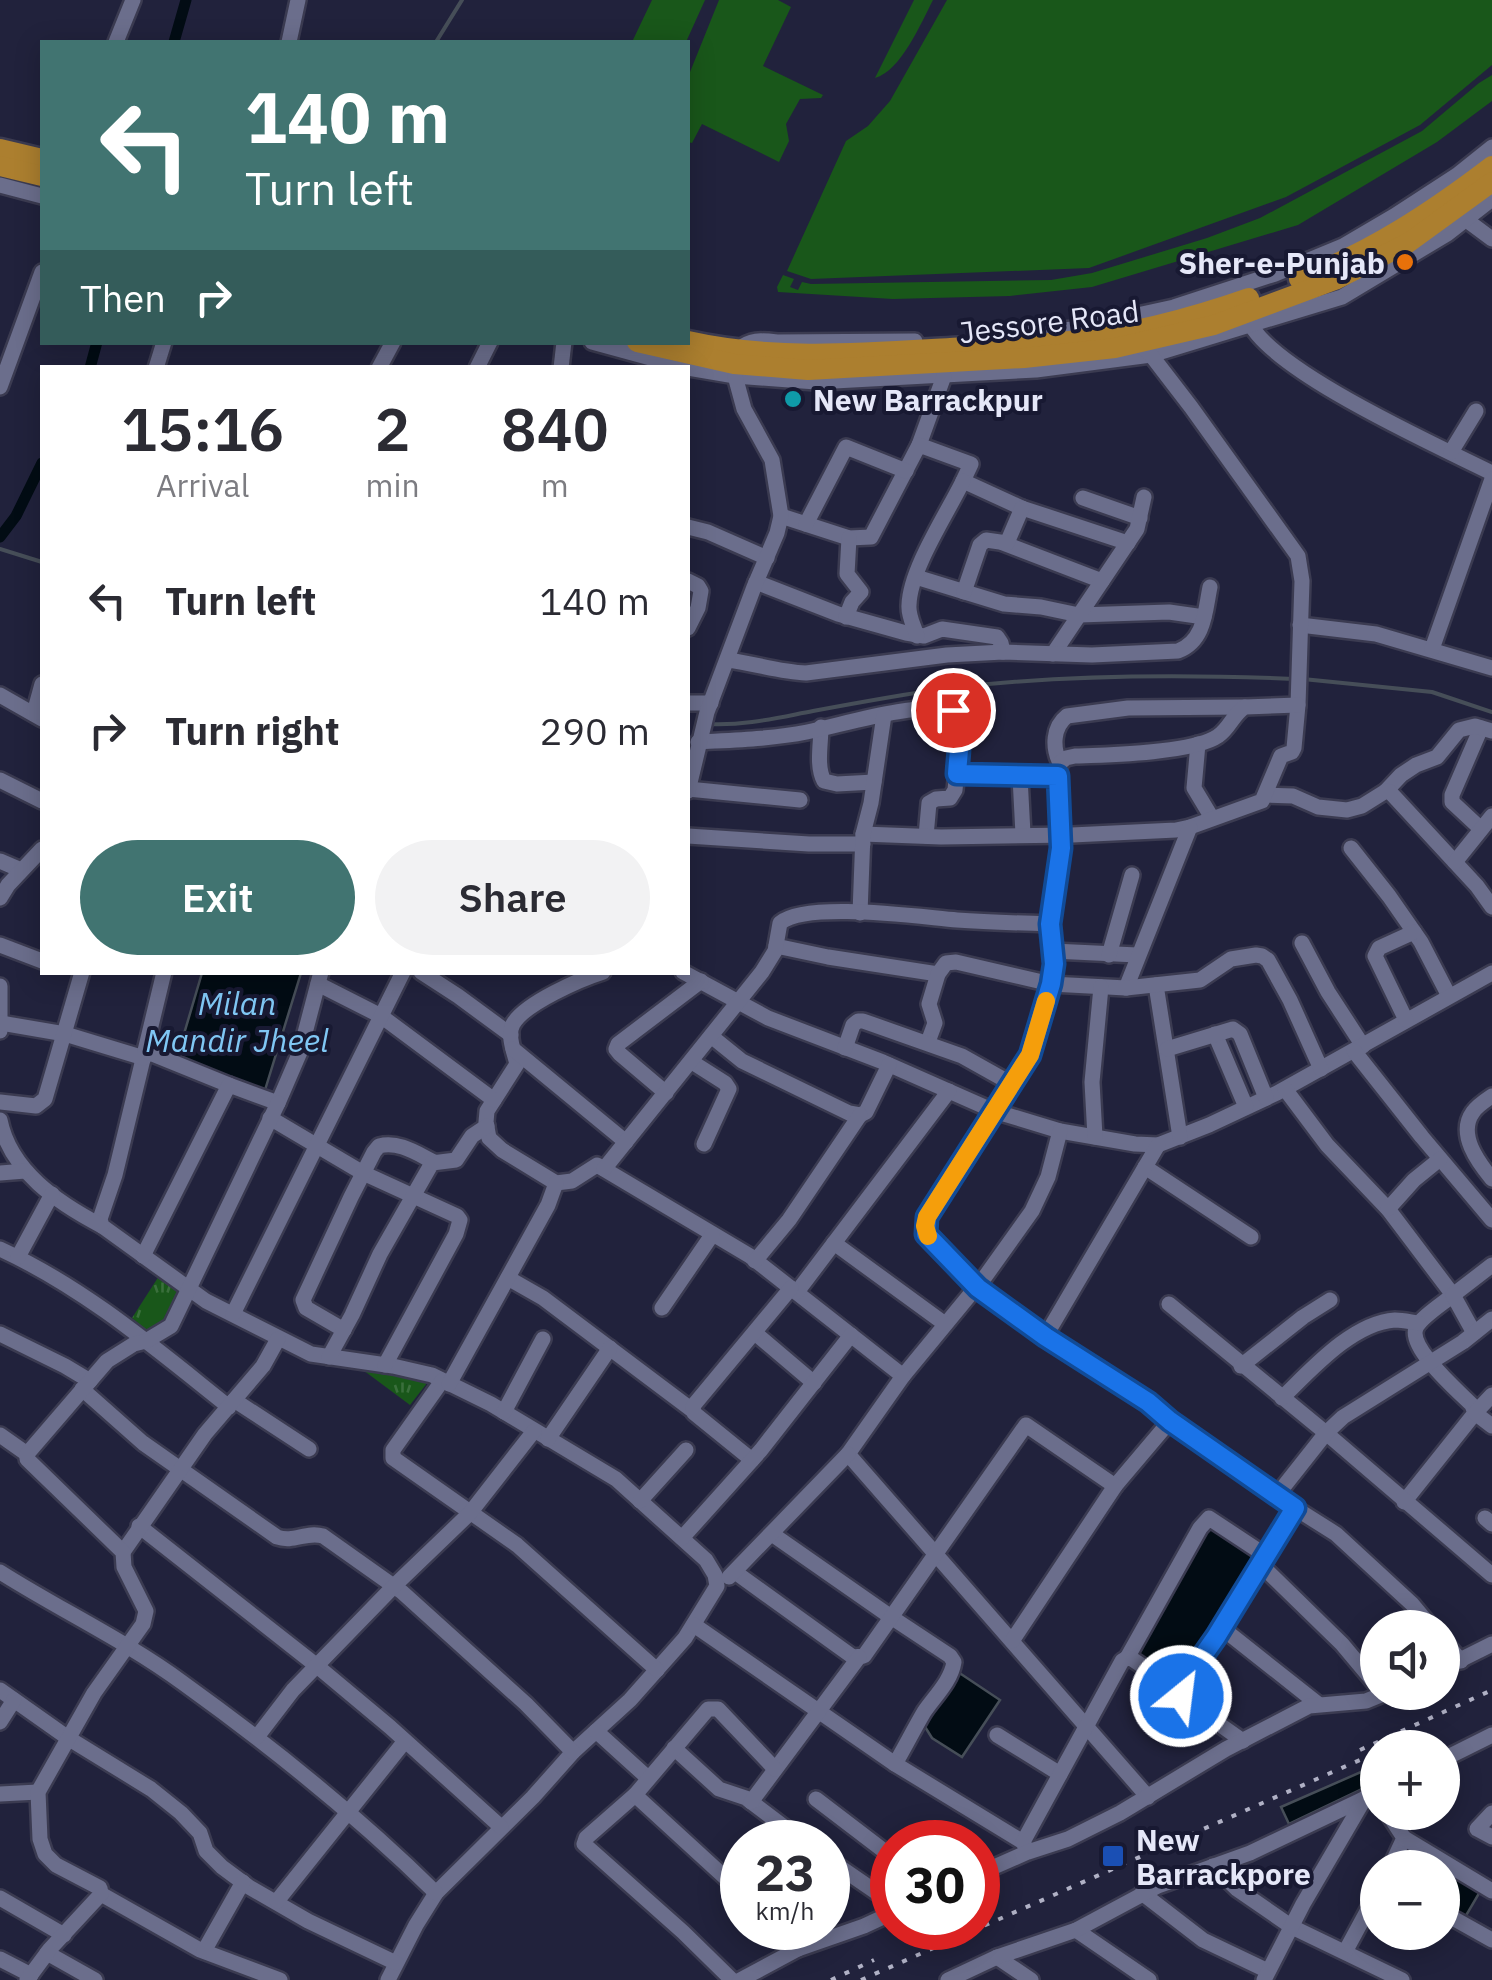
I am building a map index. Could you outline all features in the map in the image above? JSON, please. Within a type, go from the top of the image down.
[{"type":"highway","points":[[0,149],[40,159]]},
{"type":"highway","points":[[0,166],[40,176]]},
{"type":"highway","points":[[688,360],[738,350],[811,354],[1070,340],[1244,306],[1363,251],[1492,166]]},
{"type":"highway","name":"Jessore Road","points":[[646,345],[688,360],[808,370],[1144,349],[1214,325],[1244,306],[1335,280],[1377,261],[1460,215],[1492,182]]},
{"type":"street","points":[[117,40],[132,0]]},
{"type":"street","points":[[289,40],[298,0]]},
{"type":"street","points":[[1432,649],[1492,476],[1359,407],[1276,354],[1244,306],[1276,274],[1343,246],[1456,175],[1492,147]]},
{"type":"street","points":[[0,184],[40,195]]},
{"type":"street","points":[[1492,199],[1460,215],[1492,239]]},
{"type":"street","points":[[0,387],[40,277]]},
{"type":"street","points":[[608,345],[688,360],[736,376],[816,382],[1036,370],[1144,349],[1298,556],[1302,582],[1294,748],[1281,756],[1266,795],[1258,804],[1190,827],[1158,830],[926,836],[809,844],[690,836]]},
{"type":"street","points":[[690,781],[709,707],[781,516],[772,460],[744,409],[736,376]]},
{"type":"street","points":[[781,516],[849,538],[871,537],[919,446],[944,376]]},
{"type":"street","points":[[1451,452],[1476,410]]},
{"type":"street","points":[[917,636],[908,610],[916,576],[971,464],[919,446]]},
{"type":"street","points":[[806,524],[846,447],[906,471]]},
{"type":"street","points":[[962,480],[1022,508],[1128,542]]},
{"type":"street","points":[[1053,654],[1137,530],[1144,497]]},
{"type":"street","points":[[1083,498],[1140,518]]},
{"type":"street","points":[[1003,543],[1010,538],[1022,508]]},
{"type":"street","points":[[690,528],[767,558]]},
{"type":"street","points":[[846,617],[861,592],[847,574],[849,538]]},
{"type":"street","points":[[964,592],[983,542],[1003,543],[1102,581]]},
{"type":"street","points":[[916,576],[1004,604],[1078,615],[1169,612],[1204,617]]},
{"type":"street","points":[[756,582],[846,617],[917,636],[942,630],[1000,639],[1003,652]]},
{"type":"street","points":[[690,583],[701,591],[690,624]]},
{"type":"street","points":[[727,660],[786,672],[806,672],[1003,652],[1092,655],[1178,651],[1198,635],[1210,587]]},
{"type":"street","points":[[1300,626],[1376,634],[1488,667],[1492,647]]},
{"type":"street","points":[[0,695],[38,716]]},
{"type":"street","points":[[1298,697],[1245,707],[1128,708],[1063,718],[1057,729],[1055,750],[1061,834],[1050,924],[1051,984],[1030,1055],[939,1196],[927,1217],[926,1234],[978,1288],[1336,1534],[1417,1610]]},
{"type":"street","points":[[690,704],[709,707]]},
{"type":"street","points":[[957,774],[1020,777],[1059,770],[1066,758],[1075,756],[1139,753],[1198,744],[1221,734],[1238,710],[1245,707]]},
{"type":"street","points":[[699,738],[760,738],[884,715],[953,710],[958,714],[959,726],[957,774],[952,795],[929,803],[926,836]]},
{"type":"street","points":[[860,913],[863,839],[884,715]]},
{"type":"street","points":[[1266,795],[1293,796],[1318,807],[1348,810],[1362,806],[1416,766],[1437,757],[1459,730],[1468,726],[1486,730],[1452,802],[1487,823],[1455,862]]},
{"type":"street","points":[[821,728],[820,776],[837,784],[874,782]]},
{"type":"street","points":[[1198,744],[1194,788],[1212,818]]},
{"type":"street","points":[[1020,777],[1023,834]]},
{"type":"street","points":[[0,780],[40,800]]},
{"type":"street","points":[[690,790],[800,800]]},
{"type":"street","points":[[1386,790],[1492,907]]},
{"type":"street","points":[[1126,988],[1190,827]]},
{"type":"street","points":[[1351,848],[1414,932],[1449,996]]},
{"type":"street","points":[[0,898],[21,870],[39,856]]},
{"type":"street","points":[[0,861],[21,870]]},
{"type":"street","points":[[1109,955],[1132,875]]},
{"type":"street","points":[[604,1169],[771,959],[784,919],[816,913],[860,913],[1050,924]]},
{"type":"street","points":[[1406,1020],[1375,956],[1380,948],[1414,932]]},
{"type":"street","points":[[1302,942],[1358,1049],[1440,1159],[1492,1220]]},
{"type":"street","points":[[0,945],[40,961]]},
{"type":"street","points":[[776,946],[938,974]]},
{"type":"street","points":[[1053,951],[1138,956]]},
{"type":"street","points":[[928,1042],[935,1023],[928,1004],[946,963],[1051,984],[1126,988],[1200,980],[1231,959],[1262,956],[1290,1000],[1321,1069]]},
{"type":"street","points":[[689,975],[768,1018],[994,1111],[1060,1131],[1158,1145],[1285,1089],[1492,973]]},
{"type":"street","points":[[0,1102],[42,1104],[66,1034],[78,975]]},
{"type":"street","points":[[102,1226],[100,1219],[144,1055],[160,975]]},
{"type":"street","points":[[233,1314],[402,975]]},
{"type":"street","points":[[426,975],[458,996],[626,1142]]},
{"type":"street","points":[[594,975],[576,981],[514,1022],[516,1064],[488,1111],[489,1138],[556,1183],[572,1181],[598,1165],[756,1261],[903,1376]]},
{"type":"street","points":[[26,1454],[107,1361],[171,1326],[300,1052],[320,978],[381,1016],[494,1100]]},
{"type":"street","points":[[666,1093],[616,1049],[701,981]]},
{"type":"street","points":[[1156,985],[1180,1137]]},
{"type":"street","points":[[0,986],[0,1030]]},
{"type":"street","points":[[1095,1137],[1092,1082],[1101,987]]},
{"type":"street","points":[[845,1048],[858,1021],[928,1042],[1012,1084]]},
{"type":"street","points":[[1,1022],[144,1055],[229,1084],[363,1173],[456,1216],[460,1224],[385,1365]]},
{"type":"street","points":[[1166,1048],[1233,1028],[1266,1098]]},
{"type":"street","points":[[1215,1034],[1246,1107]]},
{"type":"street","points":[[711,1036],[766,1074],[860,1115]]},
{"type":"street","points":[[692,1062],[726,1083],[730,1090],[704,1144]]},
{"type":"street","points":[[756,1261],[790,1220],[860,1115],[866,1112],[889,1065]]},
{"type":"street","points":[[143,1256],[229,1084]]},
{"type":"street","points":[[1285,1089],[1327,1145],[1388,1208],[1453,1295],[1474,1333]]},
{"type":"street","points":[[692,1410],[834,1244],[949,1091]]},
{"type":"street","points":[[1492,1096],[1470,1115],[1467,1136],[1492,1180]]},
{"type":"street","points":[[0,1120],[4,1138],[25,1171],[78,1214],[102,1226],[206,1301],[311,1354],[432,1375],[504,1412],[616,1479],[706,1560],[717,1586]]},
{"type":"street","points":[[344,1330],[306,1308],[303,1300],[379,1146],[402,1146],[434,1162],[452,1162],[472,1136],[486,1126]]},
{"type":"street","points":[[388,1980],[436,1893],[658,1670],[694,1625],[717,1586],[848,1454],[903,1376],[978,1288],[1032,1211],[1048,1177],[1060,1131]]},
{"type":"street","points":[[1046,1337],[1158,1145]]},
{"type":"street","points":[[1388,1208],[1440,1159]]},
{"type":"street","points":[[329,1357],[380,1254],[434,1162]]},
{"type":"street","points":[[1145,1167],[1251,1237]]},
{"type":"street","points":[[0,1173],[25,1171]]},
{"type":"street","points":[[556,1183],[548,1206],[446,1383],[392,1454],[517,1545],[658,1670]]},
{"type":"street","points":[[18,1257],[52,1194]]},
{"type":"street","points":[[662,1308],[712,1235]]},
{"type":"street","points":[[834,1244],[945,1324]]},
{"type":"street","points":[[0,1249],[65,1283],[231,1404],[308,1449]]},
{"type":"street","points":[[1492,1265],[1415,1330],[1430,1363],[1492,1426]]},
{"type":"street","points":[[508,1278],[543,1298],[752,1460]]},
{"type":"street","points":[[1242,1366],[1303,1316],[1330,1300]]},
{"type":"street","points":[[1168,1304],[1492,1575]]},
{"type":"street","points":[[1277,1495],[1343,1417],[1492,1319]]},
{"type":"street","points":[[1282,1398],[1332,1351],[1362,1330],[1397,1320],[1419,1323]]},
{"type":"street","points":[[755,1333],[814,1383]]},
{"type":"street","points":[[0,1334],[86,1385],[144,1444],[277,1538],[322,1536],[394,1586],[526,1704],[573,1752]]},
{"type":"street","points":[[682,1538],[752,1460],[851,1335]]},
{"type":"street","points":[[504,1412],[543,1338]]},
{"type":"street","points":[[122,1552],[206,1434],[262,1366],[278,1339]]},
{"type":"street","points":[[257,1737],[293,1690],[470,1513],[541,1435],[610,1348]]},
{"type":"street","points":[[1404,1502],[1492,1395]]},
{"type":"street","points":[[1012,1640],[1115,1486],[1170,1421]]},
{"type":"street","points":[[751,1802],[864,1656],[1026,1425],[1115,1486]]},
{"type":"street","points":[[0,1435],[26,1454],[27,1460],[122,1552],[124,1567],[146,1611],[143,1624],[94,1692],[38,1792],[40,1840],[45,1854],[56,1865],[100,1888],[102,1894],[204,1951],[280,1980]]},
{"type":"street","points":[[640,1501],[686,1450]]},
{"type":"street","points":[[848,1454],[1148,1797]]},
{"type":"street","points":[[1180,1691],[1295,1508]]},
{"type":"street","points":[[1026,1847],[1060,1774],[1122,1661],[1208,1518],[1263,1559],[1360,1665]]},
{"type":"street","points":[[139,1526],[317,1666],[500,1827]]},
{"type":"street","points":[[772,1534],[954,1662],[954,1668],[895,1764]]},
{"type":"street","points":[[0,1572],[182,1682],[257,1737],[348,1811],[436,1893]]},
{"type":"street","points":[[735,1572],[859,1658]]},
{"type":"street","points":[[694,1625],[895,1764],[1026,1847]]},
{"type":"street","points":[[1222,1628],[1318,1704]]},
{"type":"street","points":[[1461,1661],[1492,1644]]},
{"type":"street","points":[[1127,1658],[1180,1691],[1185,1700],[1243,1741]]},
{"type":"street","points":[[0,1722],[7,1695],[182,1813],[200,1833],[206,1851],[243,1882],[308,1921],[396,1963]]},
{"type":"street","points":[[1000,1862],[1026,1847],[1068,1839],[1309,1706],[1360,1702]]},
{"type":"street","points":[[732,1980],[584,1844],[635,1795],[712,1707],[775,1769]]},
{"type":"street","points":[[596,1731],[648,1778]]},
{"type":"street","points":[[997,1735],[1060,1774]]},
{"type":"street","points":[[1460,1751],[1492,1735]]},
{"type":"street","points":[[277,1901],[405,1741]]},
{"type":"street","points":[[674,1748],[718,1789],[746,1798],[775,1820]]},
{"type":"street","points":[[0,1794],[38,1792]]},
{"type":"street","points":[[635,1795],[720,1872]]},
{"type":"street","points":[[816,1800],[870,1840]]},
{"type":"street","points":[[953,1979],[997,1957],[1076,1930],[1142,1894],[1250,1852],[1360,1802]]},
{"type":"street","points":[[1492,1813],[1477,1828],[1492,1837]]},
{"type":"street","points":[[1142,1894],[1203,1940],[1266,1976],[1316,1880],[1360,1815]]},
{"type":"street","points":[[1399,1830],[1404,1838],[1492,1891]]},
{"type":"street","points":[[1398,1850],[1404,1838]]},
{"type":"street","points":[[1212,1866],[1237,1889],[1292,1927],[1402,1980]]},
{"type":"street","points":[[204,1951],[243,1882]]},
{"type":"street","points":[[0,1959],[29,1977],[102,1894]]},
{"type":"street","points":[[0,1898],[64,1935]]},
{"type":"street","points":[[1460,1921],[1491,1937]]},
{"type":"street","points":[[1345,1952],[1360,1924]]},
{"type":"street","points":[[1076,1930],[1149,1980]]},
{"type":"street","points":[[740,1980],[794,1950]]},
{"type":"street","points":[[47,1953],[95,1980]]},
{"type":"street","points":[[997,1957],[1031,1980]]},
{"type":"green space","points":[[652,0],[705,0],[687,40],[633,40]]},
{"type":"green space","points":[[719,0],[778,0],[791,7],[763,66],[823,95],[800,99],[786,124],[789,141],[779,162],[702,124],[690,142],[690,72]]},
{"type":"green space","points":[[914,0],[933,0],[902,56],[875,78]]},
{"type":"green space","points":[[947,0],[1492,0],[1492,65],[1420,125],[1286,197],[1089,268],[811,279],[787,271],[846,141],[868,126],[890,101]]},
{"type":"green space","points":[[1492,75],[1492,101],[1437,142],[1298,225],[1092,287],[1010,296],[893,299],[778,292],[783,275],[794,279],[790,287],[798,290],[802,282],[1051,280],[1092,273],[1260,218],[1422,131]]},
{"type":"green space","points":[[159,1276],[181,1293],[171,1314],[148,1332],[132,1318]]},
{"type":"green space","points":[[367,1365],[431,1378],[410,1405],[363,1370]]},
{"type":"water","name":"Milan Mandir Jheel","points":[[201,975],[300,975],[265,1090],[176,1061]]},
{"type":"water","points":[[1209,1523],[1258,1553],[1180,1678],[1134,1653]]},
{"type":"water","points":[[958,1672],[1000,1700],[962,1757],[932,1738],[922,1722]]},
{"type":"water","points":[[1360,1772],[1360,1790],[1289,1824],[1281,1807]]},
{"type":"water","points":[[1460,1877],[1481,1890],[1464,1919],[1460,1917]]},
{"type":"waterway","points":[[175,40],[186,0]]},
{"type":"waterway","points":[[437,40],[462,0]]},
{"type":"waterway","points":[[91,365],[96,345]]},
{"type":"waterway","points":[[0,537],[16,516],[40,467]]},
{"type":"waterway","points":[[0,549],[40,561]]},
{"type":"waterway","points":[[707,724],[747,723],[985,684],[1162,676],[1294,679]]},
{"type":"waterway","points":[[1303,679],[1432,692],[1492,712]]},
{"type":"railway","points":[[1404,1730],[1492,1690]]},
{"type":"railway","points":[[861,1980],[1360,1760]]},
{"type":"railway","points":[[831,1980],[874,1960]]},
{"type":"slow traffic","points":[[928,1236],[927,1217],[1030,1055],[1046,1001]]},
{"type":"place","name":"Sher-e-Punjab","points":[[1405,262]]},
{"type":"place","name":"New Barrackpur","points":[[793,399]]},
{"type":"place","name":"New Barrackpore","points":[[1113,1856]]},
{"type":"route","points":[[953,710],[958,714],[959,726],[957,774],[1058,776],[1061,848],[1050,924],[1054,964],[1030,1055],[927,1217],[926,1234],[978,1288],[1148,1402],[1295,1508],[1185,1681],[1181,1696]]}]
